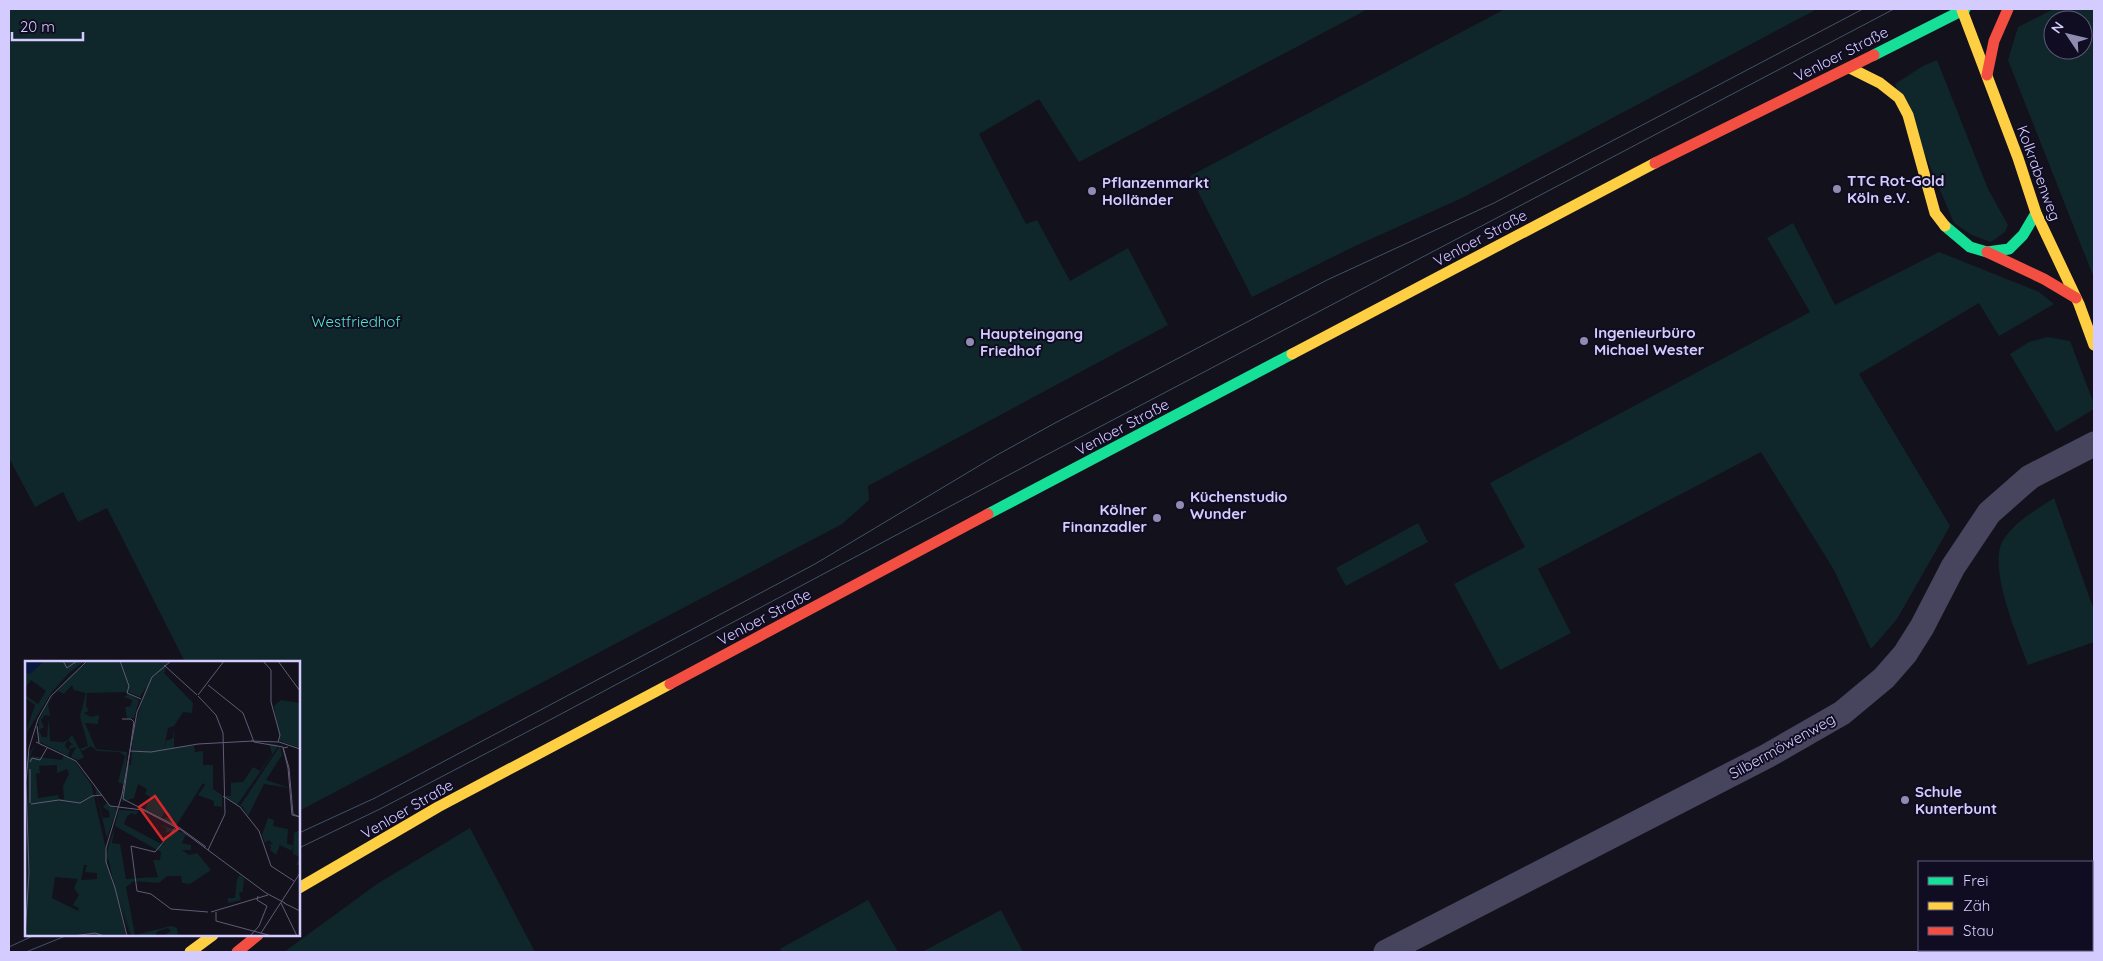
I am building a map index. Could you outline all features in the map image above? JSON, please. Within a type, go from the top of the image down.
[{"type":"main road","name":"Kolkrabenweg","points":[[1963,9],[2018,158],[2036,214],[2076,298],[2094,344]]},
{"type":"main road","name":"Venloer Straße","points":[[300,888],[438,807],[1077,467],[1669,156],[1850,68],[1963,9]]},
{"type":"main road","points":[[1986,74],[2001,20],[2008,9]]},
{"type":"main road","points":[[1850,68],[1880,83],[1899,98],[1908,115],[1935,213],[1948,230],[1970,247],[1987,252],[2045,278],[2076,298]]},
{"type":"main road","points":[[1987,252],[2008,249],[2023,235],[2036,214]]},
{"type":"main road","points":[[190,952],[212,936]]},
{"type":"main road","points":[[237,952],[257,936]]},
{"type":"street","name":"Silbermöwenweg","points":[[1386,952],[1767,756],[1842,713],[1878,684],[1905,654],[1922,627],[1953,567],[1989,512],[2030,477],[2094,444]]},
{"type":"green space","name":"Westfriedhof","points":[[9,9],[1368,9],[1079,162],[1039,99],[979,134],[1026,224],[1037,220],[1070,281],[1128,248],[1168,325],[868,486],[869,500],[842,524],[300,810],[300,661],[184,661],[107,508],[78,522],[63,492],[35,507],[9,458]]},
{"type":"green space","points":[[1505,9],[1817,9],[1462,198],[1353,247],[1252,297],[1190,176]]},
{"type":"green space","points":[[2094,9],[2094,278],[2008,60],[2018,27],[2043,14],[2043,60],[2093,60],[2093,10],[2052,10]]},
{"type":"green space","points":[[1937,60],[1988,189],[2008,225],[2005,232],[1991,242],[1972,235],[1954,223],[1895,84],[1923,66]]},
{"type":"green space","points":[[1793,223],[1835,305],[1939,252],[2039,292],[2054,304],[1999,336],[1979,303],[1859,374],[1950,526],[1897,619],[1871,649],[1834,570],[1761,452],[1538,569],[1571,633],[1500,670],[1454,584],[1525,547],[1490,483],[1810,312],[1767,238]]},
{"type":"green space","points":[[2048,337],[2070,341],[2094,404],[2094,409],[2056,432],[2010,354],[2029,342]]},
{"type":"green space","points":[[2054,498],[2094,610],[2094,642],[2028,665],[2011,620],[2001,583],[1999,551],[2004,539],[2014,527]]},
{"type":"green space","points":[[1418,523],[1428,542],[1346,586],[1336,568]]},
{"type":"green space","points":[[470,828],[535,952],[284,952],[377,884]]},
{"type":"green space","points":[[868,900],[898,952],[782,952],[780,949]]},
{"type":"green space","points":[[1001,910],[1023,952],[922,952]]},
{"type":"tram line","points":[[300,833],[375,798],[815,564],[997,455],[1055,423],[1327,280],[1494,203],[1863,9]]},
{"type":"tram line","points":[[300,848],[380,809],[546,722],[1050,453],[1894,9]]},
{"type":"tram line","points":[[9,947],[33,936]]},
{"type":"tram line","points":[[26,952],[66,936]]},
{"type":"traffic: fast","points":[[1874,55],[1965,9]]},
{"type":"traffic: fast","points":[[1945,226],[1970,247],[1987,252],[2009,249],[2023,235],[2036,213]]},
{"type":"traffic: fast","points":[[988,514],[1292,354]]},
{"type":"traffic: slow","points":[[1962,10],[2018,158],[2036,213],[2079,304],[2094,345]]},
{"type":"traffic: slow","points":[[1850,68],[1880,83],[1899,98],[1908,115],[1935,213],[1945,226]]},
{"type":"traffic: slow","points":[[1292,354],[1655,163]]},
{"type":"traffic: slow","points":[[300,887],[438,807],[670,684]]},
{"type":"traffic: slow","points":[[190,952],[212,936]]},
{"type":"traffic: jam","points":[[1987,75],[1994,41],[2008,9]]},
{"type":"traffic: jam","points":[[1655,163],[1874,55]]},
{"type":"traffic: jam","points":[[1987,252],[2044,279],[2076,298]]},
{"type":"traffic: jam","points":[[670,684],[988,514]]},
{"type":"traffic: jam","points":[[237,952],[257,936]]},
{"type":"place","name":"TTC Rot-Gold Köln e.V.","points":[[1837,189]]},
{"type":"place","name":"Pflanzenmarkt Holländer","points":[[1092,191]]},
{"type":"place","name":"Ingenieurbüro Michael Wester","points":[[1584,341]]},
{"type":"place","name":"Haupteingang Friedhof","points":[[970,342]]},
{"type":"place","name":"Küchenstudio Wunder","points":[[1180,505]]},
{"type":"place","name":"Kölner Finanzadler","points":[[1157,518]]},
{"type":"place","name":"Schule Kunterbunt","points":[[1905,800]]}]
